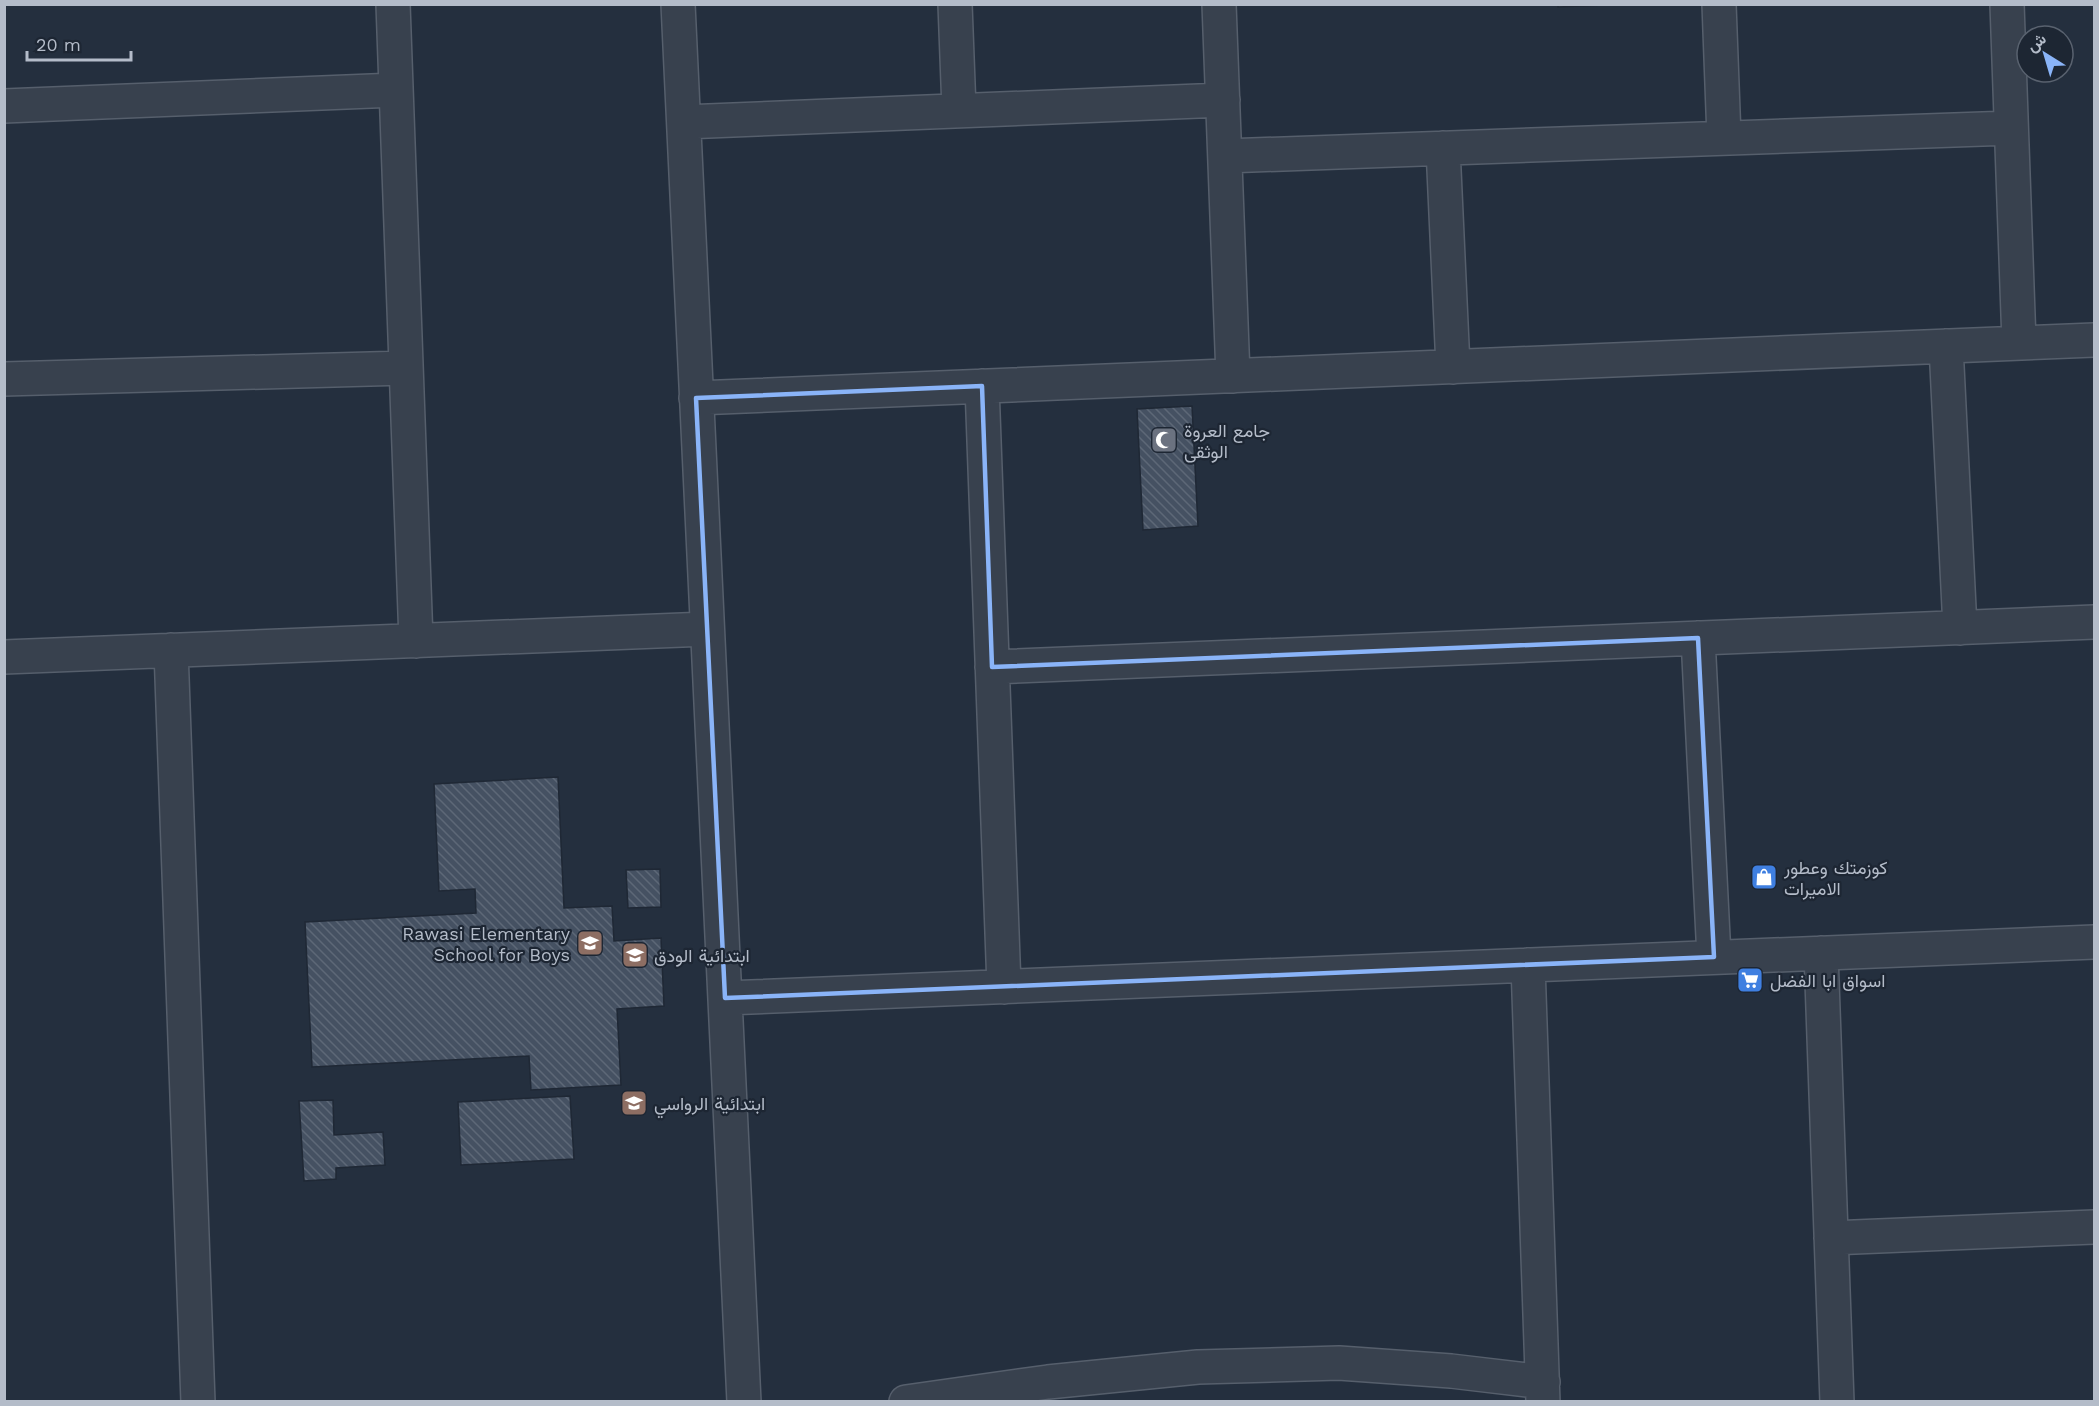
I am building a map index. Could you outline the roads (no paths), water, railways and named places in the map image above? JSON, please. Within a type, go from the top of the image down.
[{"type":"street","points":[[393,4],[416,641]]},
{"type":"street","points":[[678,4],[744,1401]]},
{"type":"street","points":[[955,4],[959,110]]},
{"type":"street","points":[[1220,4],[1233,376]]},
{"type":"street","points":[[1719,4],[1724,138]]},
{"type":"street","points":[[2007,4],[2019,343]]},
{"type":"street","points":[[4,106],[396,90]]},
{"type":"street","points":[[684,122],[1223,100]]},
{"type":"street","points":[[1225,156],[2012,128]]},
{"type":"street","points":[[1443,148],[1453,367]]},
{"type":"street","points":[[696,398],[2094,340]]},
{"type":"street","points":[[1946,346],[1960,628]]},
{"type":"street","points":[[4,379],[406,368]]},
{"type":"street","points":[[982,386],[1004,987]]},
{"type":"street","points":[[992,667],[2094,622]]},
{"type":"street","points":[[4,657],[707,629]]},
{"type":"street","points":[[1698,638],[1714,957]]},
{"type":"street","points":[[171,651],[198,1401]]},
{"type":"street","points":[[725,998],[2094,942]]},
{"type":"street","points":[[1821,953],[1837,1401]]},
{"type":"street","points":[[906,1401],[1048,1382],[1221,1366],[1339,1363],[1451,1371],[1543,1392],[1528,965]]},
{"type":"street","points":[[1831,1238],[2094,1227]]},
{"type":"place","name":"جامع العروة الوثقى","points":[[1164,440]]},
{"type":"place","name":"كوزمتك وعطور الاميرات","points":[[1764,877]]},
{"type":"place","name":"Rawasi Elementary School for Boys","points":[[590,943]]},
{"type":"place","name":"ابتدائية الودق","points":[[635,955]]},
{"type":"place","name":"اسواق ابا الفضل","points":[[1750,980]]},
{"type":"place","name":"ابتدائية الرواسي","points":[[634,1103]]}]
